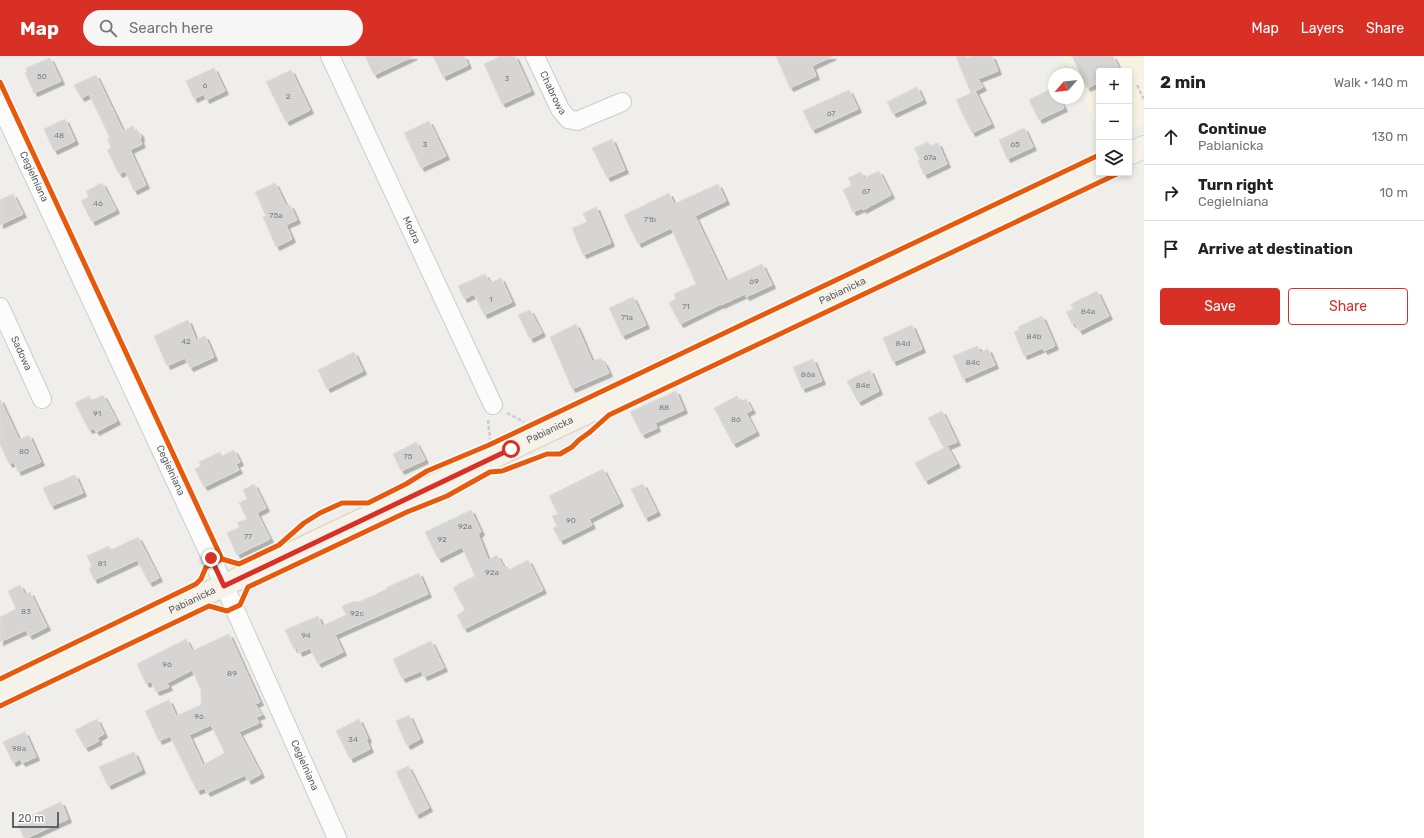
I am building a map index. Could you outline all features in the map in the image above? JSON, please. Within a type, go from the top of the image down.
[{"type":"main road","points":[[1132,153],[1144,147]]},
{"type":"main road","name":"Pabianicka","points":[[0,692],[1096,170]]},
{"type":"street","name":"Modra","points":[[330,56],[493,405]]},
{"type":"street","name":"Chabrowa","points":[[535,56],[560,109],[568,119],[577,121],[622,102]]},
{"type":"street","name":"Cegielniana","points":[[0,104],[224,586],[337,838]]},
{"type":"street","name":"Sadowa","points":[[0,307],[42,399]]},
{"type":"path","points":[[1137,85],[1144,99]]},
{"type":"path","points":[[493,405],[526,426]]},
{"type":"path","points":[[489,445],[496,442]]},
{"type":"shaded area","points":[[1063,56],[1144,56],[1144,123],[1132,129],[1132,68],[1096,68],[1096,125],[1084,100],[1084,68],[1069,68]]},
{"type":"building","points":[[365,56],[414,56],[374,75]]},
{"type":"building","points":[[433,56],[464,56],[468,65],[443,77]]},
{"type":"building","points":[[501,56],[515,56],[531,91],[502,104],[484,64]]},
{"type":"building","points":[[776,56],[833,56],[812,66],[816,76],[790,88]]},
{"type":"building","points":[[966,56],[967,58],[973,56],[992,56],[998,71],[978,79],[983,87],[975,91],[991,124],[972,133],[956,100],[971,93],[956,57]]},
{"type":"building","points":[[1072,56],[1113,56],[1119,68],[1096,68],[1096,84],[1087,88],[1084,82],[1084,68],[1078,68]]},
{"type":"building","points":[[50,58],[61,81],[34,93],[25,73],[27,72],[26,68]]},
{"type":"building","points":[[214,68],[225,91],[206,100],[204,94],[194,99],[186,81]]},
{"type":"building","points":[[291,70],[310,110],[286,122],[266,82]]},
{"type":"building","points":[[96,75],[123,131],[133,126],[141,136],[140,140],[142,144],[130,150],[146,185],[134,191],[125,171],[119,174],[107,150],[111,148],[107,139],[110,138],[89,94],[81,98],[74,85]]},
{"type":"building","points":[[917,87],[923,100],[893,114],[887,102]]},
{"type":"building","points":[[849,90],[858,109],[812,130],[803,111]]},
{"type":"building","points":[[1048,90],[1048,104],[1062,104],[1064,108],[1039,120],[1029,100]]},
{"type":"building","points":[[65,119],[75,141],[54,151],[44,129]]},
{"type":"building","points":[[429,121],[446,156],[421,168],[404,133]]},
{"type":"building","points":[[1024,128],[1033,147],[1007,159],[999,140]]},
{"type":"building","points":[[612,139],[625,170],[607,178],[592,148]]},
{"type":"building","points":[[928,142],[930,146],[938,143],[947,164],[924,175],[918,161],[920,160],[914,148]]},
{"type":"building","points":[[879,171],[891,195],[863,210],[862,208],[853,212],[843,190],[852,185],[848,178],[861,172],[864,178]]},
{"type":"building","points":[[102,183],[116,210],[92,222],[81,201],[89,197],[86,191]]},
{"type":"building","points":[[275,183],[286,206],[290,205],[297,220],[286,225],[292,239],[276,247],[263,217],[266,216],[255,192]]},
{"type":"building","points":[[718,184],[726,201],[695,216],[726,281],[762,264],[772,285],[746,297],[745,294],[721,304],[680,324],[669,303],[676,299],[674,294],[696,284],[671,228],[638,244],[624,215],[669,193],[674,204]]},
{"type":"building","points":[[13,194],[23,214],[0,225],[0,200]]},
{"type":"building","points":[[596,207],[611,243],[583,255],[572,228],[587,222],[583,213]]},
{"type":"building","points":[[485,274],[490,283],[501,278],[512,302],[484,315],[474,294],[464,299],[458,286]]},
{"type":"building","points":[[1097,291],[1109,316],[1079,331],[1075,323],[1072,324],[1066,312],[1073,309],[1071,304]]},
{"type":"building","points":[[633,297],[646,325],[622,336],[609,308]]},
{"type":"building","points":[[530,310],[542,333],[530,339],[518,315]]},
{"type":"building","points":[[1042,316],[1055,346],[1044,351],[1043,348],[1024,356],[1014,332],[1019,330],[1018,327]]},
{"type":"building","points":[[188,320],[196,340],[205,336],[214,357],[190,368],[185,358],[167,366],[154,336]]},
{"type":"building","points":[[576,324],[592,361],[601,358],[609,373],[572,389],[550,337]]},
{"type":"building","points":[[912,325],[922,349],[893,362],[883,338]]},
{"type":"building","points":[[978,346],[980,353],[988,349],[995,365],[963,379],[953,356]]},
{"type":"building","points":[[354,352],[363,371],[327,389],[318,370]]},
{"type":"building","points":[[813,359],[822,381],[802,389],[793,367]]},
{"type":"building","points":[[870,370],[879,391],[858,402],[847,381]]},
{"type":"building","points":[[676,391],[684,410],[655,423],[657,428],[642,435],[630,412]]},
{"type":"building","points":[[103,395],[117,421],[96,432],[94,428],[89,430],[75,403],[89,396],[91,401]]},
{"type":"building","points":[[737,396],[740,402],[746,399],[752,410],[746,413],[756,432],[733,444],[714,408]]},
{"type":"building","points":[[0,399],[19,440],[29,435],[41,462],[18,472],[14,462],[9,464],[0,444]]},
{"type":"building","points":[[942,411],[957,442],[947,446],[957,464],[925,481],[915,463],[944,448],[928,418]]},
{"type":"building","points":[[416,442],[425,460],[401,471],[393,454]]},
{"type":"building","points":[[234,450],[240,462],[236,464],[239,470],[204,487],[195,469],[201,466],[199,462],[220,452],[222,456]]},
{"type":"building","points":[[603,469],[620,503],[589,519],[592,525],[560,541],[553,528],[557,526],[552,516],[558,514],[549,496]]},
{"type":"building","points":[[75,475],[83,493],[51,506],[43,488]]},
{"type":"building","points":[[254,484],[266,508],[257,513],[270,539],[237,555],[227,533],[240,527],[237,523],[247,519],[239,503],[247,499],[243,490]]},
{"type":"building","points":[[643,484],[657,512],[645,518],[631,489]]},
{"type":"building","points":[[471,510],[481,532],[478,534],[488,560],[497,555],[504,568],[507,566],[509,570],[528,560],[543,590],[464,629],[457,615],[465,610],[453,588],[475,576],[462,547],[438,559],[425,532]]},
{"type":"building","points":[[138,537],[159,578],[149,583],[137,560],[94,580],[89,568],[92,567],[87,556],[109,546],[111,550]]},
{"type":"building","points":[[419,573],[428,594],[335,635],[343,652],[318,664],[310,648],[299,653],[297,648],[294,649],[285,630],[318,616],[322,626],[346,615],[342,606],[355,601],[361,601]]},
{"type":"building","points":[[20,585],[25,595],[30,592],[47,627],[29,636],[26,630],[0,642],[0,617],[16,609],[8,591]]},
{"type":"building","points":[[229,634],[260,702],[255,704],[262,715],[256,717],[259,723],[239,732],[261,774],[248,781],[245,775],[207,793],[204,788],[197,791],[170,736],[159,741],[145,711],[169,700],[176,716],[201,705],[201,690],[192,670],[167,683],[169,687],[156,692],[151,681],[146,684],[137,664],[186,639],[192,651]],"holes":[[[211,725],[225,753],[203,765],[189,735]]]},
{"type":"building","points":[[431,641],[444,668],[424,677],[421,671],[402,679],[393,659]]},
{"type":"building","points":[[409,715],[420,739],[407,746],[396,721]]},
{"type":"building","points":[[97,719],[104,734],[97,738],[99,741],[85,748],[75,730]]},
{"type":"building","points":[[359,719],[368,739],[366,740],[370,749],[350,759],[336,731]]},
{"type":"building","points":[[25,732],[36,757],[22,763],[20,759],[13,763],[3,742]]},
{"type":"building","points":[[134,752],[142,770],[108,786],[99,767]]},
{"type":"building","points":[[408,766],[429,808],[416,815],[396,772]]},
{"type":"building","points":[[61,802],[68,819],[24,838],[17,822]]},
{"type":"cycle path","points":[[0,82],[222,559],[239,564],[279,545],[304,523],[320,513],[342,503],[368,503],[406,484],[427,471],[489,445],[1096,156]]},
{"type":"cycle path","points":[[0,706],[209,606],[227,611],[240,605],[248,587],[407,512],[447,496],[490,472],[502,471],[547,454],[560,454],[572,447],[609,415],[1113,176]]},
{"type":"cycle path","points":[[0,679],[196,584],[201,579],[206,567],[222,559]]},
{"type":"route","points":[[211,558],[224,586],[511,449]]}]
